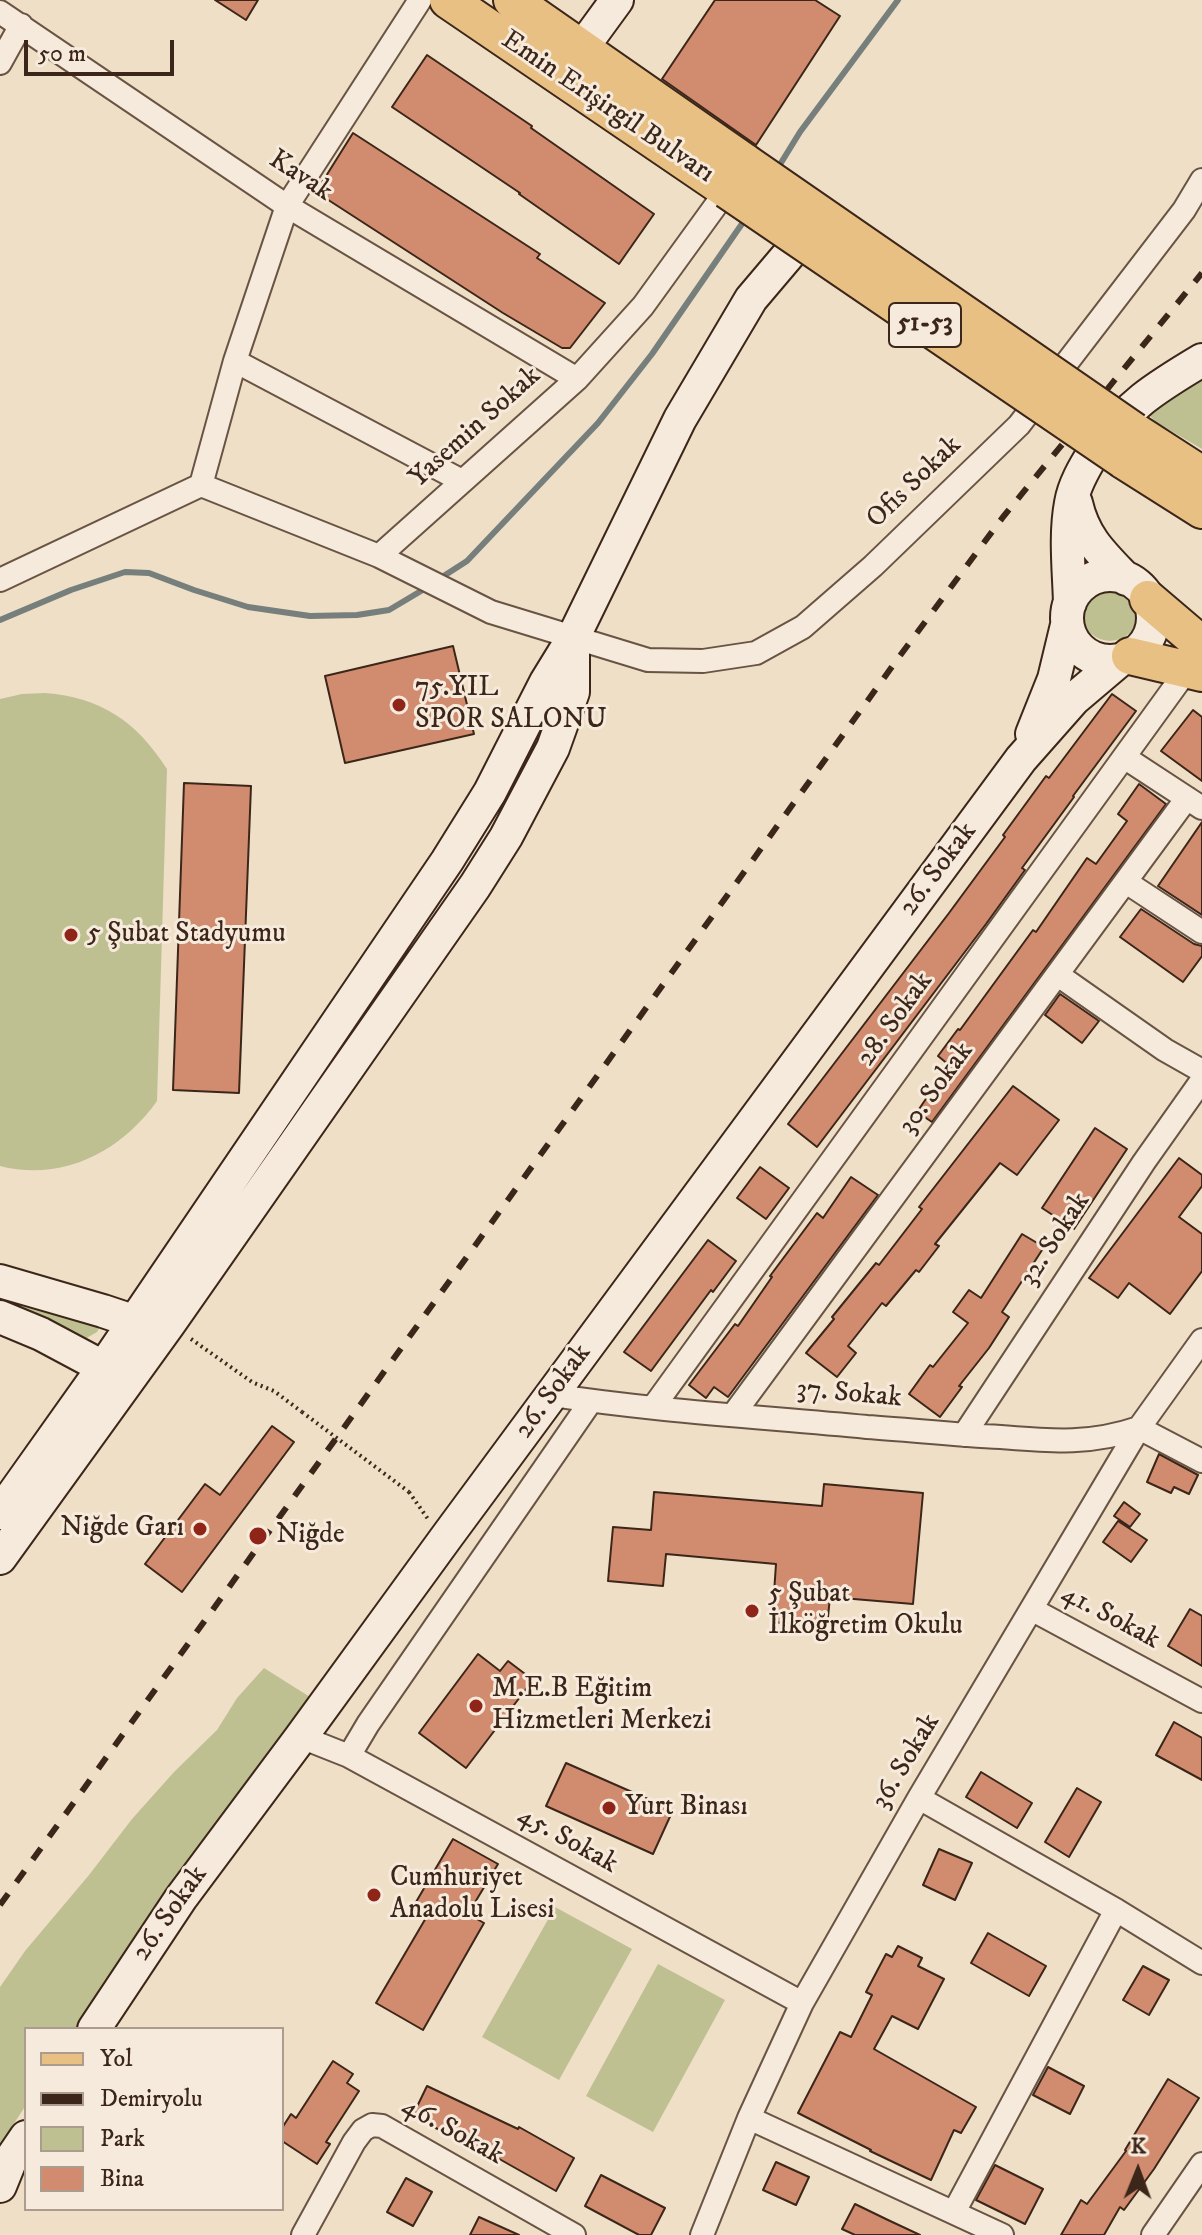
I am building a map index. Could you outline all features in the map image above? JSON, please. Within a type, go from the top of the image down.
[{"type":"main road","name":"Emin Erişirgil Bulvarı","points":[[448,0],[737,176]]},
{"type":"main road","name":"Emin Erişirgil Bulvarı","points":[[512,0],[582,48],[737,176]]},
{"type":"main road","points":[[582,48],[617,0]]},
{"type":"main road","name":"51-53","points":[[737,176],[801,240],[1128,446],[1202,475]]},
{"type":"main road","name":"51-53","points":[[737,176],[1128,446],[1202,510]]},
{"type":"main road","points":[[0,1513],[103,1368],[447,861],[490,792],[546,682],[573,638],[680,419],[751,299],[801,240]]},
{"type":"main road","points":[[1197,662],[1137,589],[1092,543],[1086,534],[1073,493],[1089,460],[1118,421],[1152,390],[1202,360]]},
{"type":"main road","name":"26. Sokak","points":[[1021,759],[1054,679],[1069,614],[1069,531],[1073,493]]},
{"type":"main road","points":[[1125,658],[1145,644],[1153,617],[1137,589],[1115,576],[1093,579],[1083,585],[1069,614],[1071,636],[1086,654],[1108,661],[1125,658],[1197,662]]},
{"type":"main road","points":[[0,1558],[169,1324],[506,837],[553,748],[573,692],[573,638]]},
{"type":"main road","name":"26. Sokak","points":[[95,2027],[172,1909],[1021,759],[1074,699],[1125,658]]},
{"type":"main road","points":[[0,1281],[133,1321],[144,1336],[142,1360],[129,1373],[116,1374],[41,1334],[0,1317]]},
{"type":"street","points":[[201,485],[235,361],[287,206],[420,0]]},
{"type":"street","name":"Kavak","points":[[0,12],[287,206],[577,379]]},
{"type":"street","points":[[0,63],[21,25]]},
{"type":"street","name":"Yasemin Sokak","points":[[379,556],[577,379],[643,306],[737,176]]},
{"type":"street","name":"Ofis Sokak","points":[[379,556],[491,612],[648,660],[703,661],[756,653],[803,627],[873,566],[1019,425],[1184,210],[1202,180]]},
{"type":"street","points":[[235,361],[462,481]]},
{"type":"street","points":[[0,580],[201,485],[379,556]]},
{"type":"street","name":"28. Sokak","points":[[654,1406],[1124,757],[1197,662]]},
{"type":"street","points":[[1124,757],[1195,803]]},
{"type":"street","name":"30. Sokak","points":[[733,1415],[1126,882],[1195,803]]},
{"type":"street","points":[[1126,882],[1202,932]]},
{"type":"street","points":[[1058,975],[1165,1050],[1202,1071]]},
{"type":"street","name":"32. Sokak","points":[[964,1435],[1144,1162],[1202,1080]]},
{"type":"street","name":"36. Sokak","points":[[702,2235],[749,2118],[802,2003],[919,1798],[1139,1428],[1202,1340]]},
{"type":"street","name":"37. Sokak","points":[[552,1395],[733,1415],[1072,1442],[1118,1435],[1139,1428]]},
{"type":"street","points":[[349,1756],[591,1401]]},
{"type":"street","points":[[1139,1428],[1202,1461]]},
{"type":"street","name":"41. Sokak","points":[[1033,1610],[1202,1701]]},
{"type":"street","name":"45. Sokak","points":[[301,1737],[349,1756],[802,2003]]},
{"type":"street","points":[[919,1798],[1116,1910],[1202,1963]]},
{"type":"street","points":[[954,2212],[1116,1910]]},
{"type":"street","points":[[749,2118],[1002,2235]]},
{"type":"street","name":"46. Sokak","points":[[303,2235],[354,2142],[363,2130],[372,2125],[382,2126],[574,2235]]},
{"type":"street","points":[[1153,2235],[1202,2164]]},
{"type":"path","points":[[169,1324],[252,1382],[274,1391],[409,1492],[432,1524]]},
{"type":"green space","points":[[1202,374],[1202,449],[1148,414]]},
{"type":"green space","points":[[1110,585],[1130,593],[1138,613],[1130,633],[1110,641],[1090,633],[1082,613],[1090,593]]},
{"type":"green space","name":"5 Şubat Stadyumu","points":[[45,693],[83,700],[116,715],[143,738],[167,769],[157,1101],[126,1135],[88,1159],[46,1170],[23,1170],[0,1166],[0,699]]},
{"type":"green space","points":[[0,1292],[102,1323],[97,1332],[85,1339],[0,1301]]},
{"type":"green space","points":[[264,1668],[310,1697],[257,1774],[187,1861],[137,1942],[76,2027],[24,2027],[24,2108],[0,2145],[0,1987],[25,1951],[132,1819],[217,1730],[237,1698]]},
{"type":"green space","points":[[555,1907],[632,1949],[559,2080],[482,2037]]},
{"type":"green space","points":[[658,1964],[725,2000],[653,2132],[586,2096]]},
{"type":"building","points":[[215,0],[258,0],[246,20]]},
{"type":"building","points":[[715,0],[815,0],[840,16],[756,145],[662,79]]},
{"type":"building","points":[[427,55],[654,214],[619,264],[392,107]]},
{"type":"building","points":[[353,133],[540,254],[537,258],[605,303],[570,348],[562,348],[503,313],[316,192]]},
{"type":"building","name":"75.YIL SPOR SALONU","points":[[453,646],[474,734],[345,763],[325,676]]},
{"type":"building","points":[[1112,694],[1136,711],[1022,868],[1025,870],[986,924],[817,1147],[788,1124],[949,913],[1046,776],[1049,778]]},
{"type":"building","points":[[1193,710],[1202,717],[1202,781],[1161,751]]},
{"type":"building","points":[[184,783],[251,786],[239,1093],[173,1090]]},
{"type":"building","points":[[1139,784],[1166,804],[932,1122],[917,1112],[949,1065],[938,1056],[1033,930],[1036,932],[1087,858],[1096,864],[1127,821],[1118,814]]},
{"type":"building","points":[[1202,822],[1202,915],[1158,886]]},
{"type":"building","points":[[1141,909],[1194,944],[1202,946],[1202,956],[1183,982],[1120,937]]},
{"type":"building","points":[[1060,994],[1099,1021],[1082,1043],[1045,1015]]},
{"type":"building","points":[[1013,1086],[1059,1120],[1017,1175],[1000,1163],[935,1244],[939,1246],[919,1272],[916,1270],[886,1306],[882,1303],[848,1346],[856,1353],[837,1377],[806,1353],[876,1263],[879,1265],[922,1209],[919,1207]]},
{"type":"building","points":[[1095,1128],[1127,1149],[1074,1229],[1042,1208]]},
{"type":"building","points":[[1179,1158],[1202,1175],[1202,1186],[1179,1217],[1202,1234],[1202,1271],[1170,1314],[1129,1283],[1118,1298],[1089,1278]]},
{"type":"building","points":[[760,1167],[789,1188],[766,1219],[737,1198]]},
{"type":"building","points":[[851,1177],[878,1195],[728,1397],[714,1387],[706,1398],[689,1385],[735,1324],[738,1326],[770,1276],[817,1213],[823,1218]]},
{"type":"building","points":[[1022,1234],[1044,1247],[1002,1312],[1009,1317],[940,1417],[909,1394],[968,1323],[953,1312],[969,1290],[981,1298]]},
{"type":"building","points":[[708,1240],[736,1261],[651,1371],[624,1352]]},
{"type":"building","name":"Niğde Garı","points":[[272,1426],[294,1442],[182,1592],[145,1564],[205,1484],[220,1495]]},
{"type":"building","points":[[1159,1454],[1198,1475],[1189,1494],[1174,1487],[1171,1493],[1147,1482]]},
{"type":"building","points":[[824,1484],[923,1493],[913,1604],[830,1597],[827,1627],[772,1622],[776,1564],[666,1554],[663,1586],[608,1581],[613,1527],[651,1530],[654,1492],[822,1506]]},
{"type":"building","points":[[1124,1502],[1140,1514],[1130,1527],[1114,1516]]},
{"type":"building","points":[[1118,1521],[1147,1540],[1131,1562],[1103,1542]]},
{"type":"building","points":[[1190,1609],[1202,1616],[1202,1666],[1168,1646]]},
{"type":"building","name":"M.E.B Eğitim Hizmetleri Merkezi","points":[[478,1654],[500,1671],[508,1661],[533,1680],[466,1768],[419,1733]]},
{"type":"building","points":[[1174,1722],[1202,1738],[1202,1780],[1156,1755]]},
{"type":"building","name":"Yurt Binası","points":[[566,1763],[673,1810],[653,1854],[546,1806]]},
{"type":"building","points":[[981,1772],[1032,1803],[1017,1828],[966,1797]]},
{"type":"building","points":[[1077,1788],[1101,1802],[1069,1857],[1045,1842]]},
{"type":"building","points":[[453,1839],[498,1864],[468,1914],[484,1923],[423,2030],[376,2003],[430,1911],[416,1902]]},
{"type":"building","points":[[939,1849],[972,1863],[955,1900],[923,1885]]},
{"type":"building","points":[[988,1933],[1046,1966],[1029,1996],[971,1963]]},
{"type":"building","points":[[898,1946],[922,1958],[918,1966],[944,1979],[918,2029],[892,2016],[874,2049],[976,2107],[961,2133],[954,2130],[931,2180],[798,2113],[840,2032],[851,2037],[872,1995],[866,1992],[886,1954],[892,1957]]},
{"type":"building","points":[[1143,1966],[1169,1980],[1149,2015],[1123,2000]]},
{"type":"building","points":[[333,2061],[353,2074],[347,2083],[359,2091],[326,2142],[330,2144],[317,2164],[284,2142],[284,2125],[291,2114],[296,2118]]},
{"type":"building","points":[[1048,2067],[1084,2086],[1070,2114],[1033,2095]]},
{"type":"building","points":[[1168,2079],[1199,2098],[1154,2169],[1124,2210],[1120,2207],[1104,2235],[1061,2235],[1081,2200],[1087,2204],[1126,2151]]},
{"type":"building","points":[[427,2086],[519,2127],[574,2158],[556,2191],[487,2152],[412,2117]]},
{"type":"building","points":[[776,2162],[809,2177],[796,2205],[763,2190]]},
{"type":"building","points":[[995,2165],[1043,2189],[1025,2224],[976,2200]]},
{"type":"building","points":[[601,2175],[665,2208],[651,2235],[639,2235],[585,2206]]},
{"type":"building","points":[[406,2178],[432,2192],[413,2226],[387,2212]]},
{"type":"building","points":[[855,2204],[920,2235],[855,2235],[842,2229]]},
{"type":"building","points":[[479,2217],[519,2235],[470,2235]]},
{"type":"waterway","points":[[776,171],[800,132],[898,0]]},
{"type":"waterway","points":[[439,579],[467,561],[598,423],[652,354],[746,218]]},
{"type":"waterway","points":[[0,620],[71,590],[125,572],[149,573],[248,607],[310,616],[357,615],[389,610],[426,588]]},
{"type":"railway","points":[[0,1905],[899,657],[1003,517],[1202,273]]},
{"type":"place","name":"75.YIL SPOR SALONU","points":[[399,705]]},
{"type":"place","name":"5 Şubat Stadyumu","points":[[71,935]]},
{"type":"place","name":"Niğde Garı","points":[[200,1529]]},
{"type":"place","name":"Niğde","points":[[258,1536]]},
{"type":"place","name":"5 Şubat İlköğretim Okulu","points":[[752,1611]]},
{"type":"place","name":"M.E.B Eğitim Hizmetleri Merkezi","points":[[476,1706]]},
{"type":"place","name":"Yurt Binası","points":[[609,1808]]},
{"type":"place","name":"Cumhuriyet Anadolu Lisesi","points":[[374,1895]]}]
